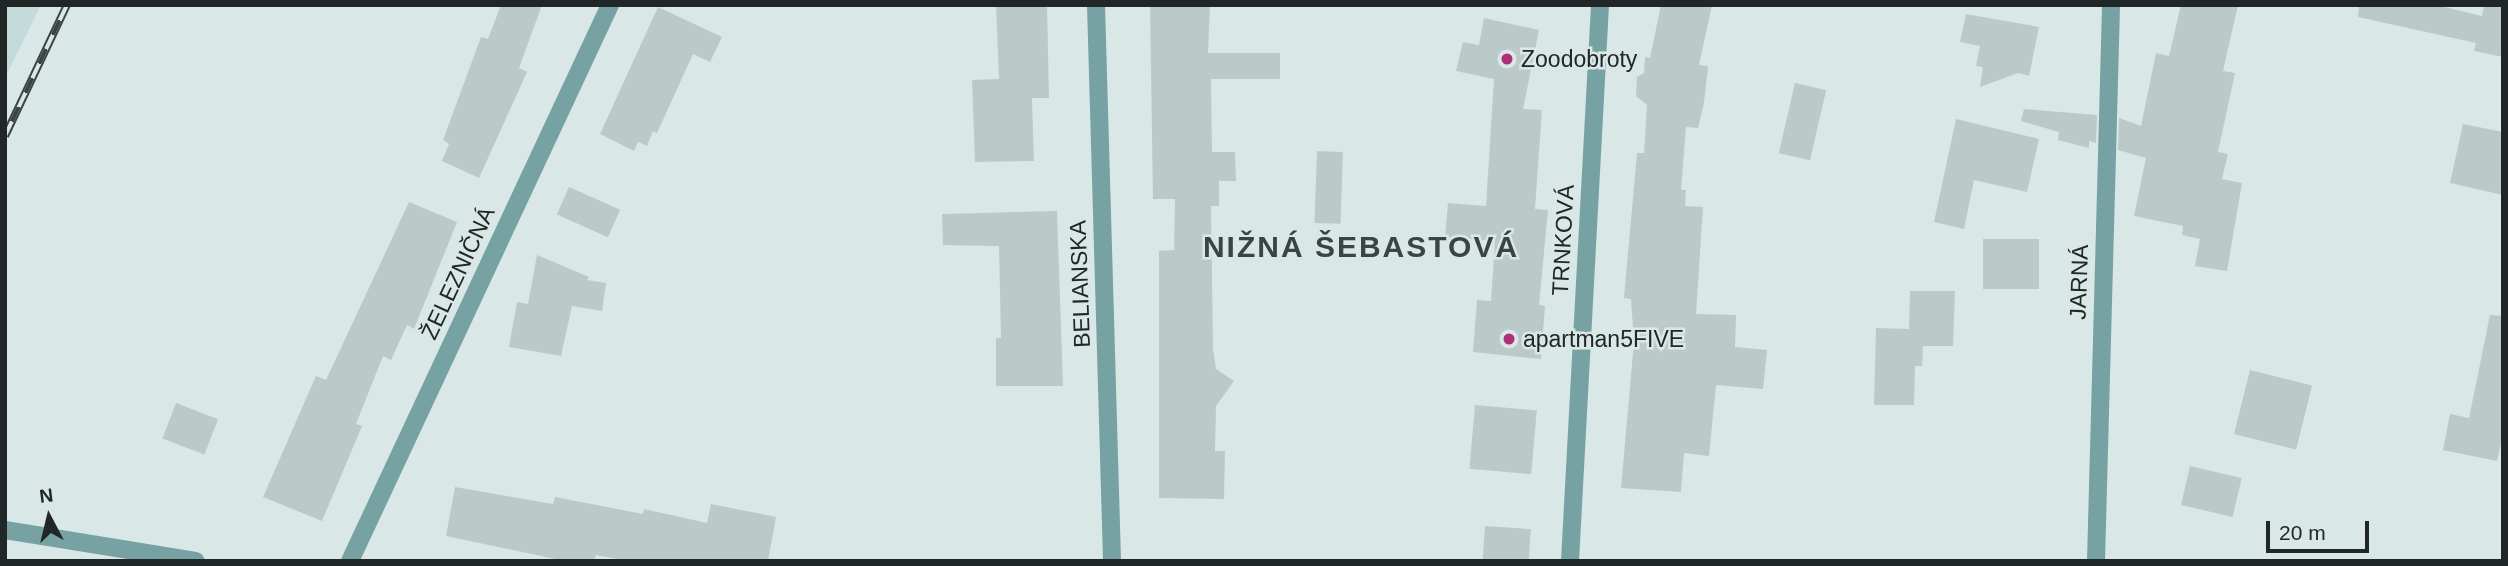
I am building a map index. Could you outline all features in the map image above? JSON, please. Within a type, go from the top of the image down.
[{"type":"street","name":"ŽELEZNIČNÁ","points":[[350,561],[610,5]]},
{"type":"street","name":"BELIANSKA","points":[[1096,5],[1112,561]]},
{"type":"street","name":"TRNKOVÁ","points":[[1570,561],[1600,5]]},
{"type":"street","name":"JARNÁ","points":[[2096,561],[2111,5]]},
{"type":"street","points":[[5,530],[196,561]]},
{"type":"shaded area","points":[[5,5],[41,5],[5,78]]},
{"type":"building","points":[[501,5],[542,5],[519,68],[527,72],[479,178],[442,161],[449,144],[443,140],[481,37],[488,39]]},
{"type":"building","points":[[996,5],[1047,5],[1049,98],[1032,98],[1034,161],[975,162],[972,80],[999,79]]},
{"type":"building","points":[[1150,5],[1210,5],[1208,53],[1280,53],[1280,79],[1211,79],[1212,152],[1235,152],[1236,181],[1219,181],[1219,206],[1211,206],[1213,349],[1216,369],[1234,381],[1216,406],[1215,451],[1225,451],[1224,499],[1159,498],[1159,251],[1174,250],[1175,199],[1153,199]]},
{"type":"building","points":[[1661,5],[1712,5],[1699,65],[1708,66],[1704,103],[1698,128],[1686,127],[1681,190],[1686,190],[1685,206],[1703,207],[1696,314],[1736,315],[1735,347],[1767,350],[1763,389],[1716,385],[1709,456],[1684,453],[1681,492],[1621,488],[1634,342],[1631,299],[1624,298],[1637,153],[1644,153],[1647,105],[1636,96],[1637,77],[1644,73],[1645,57],[1650,58]]},
{"type":"building","points":[[2181,5],[2238,5],[2223,71],[2235,73],[2218,152],[2228,154],[2222,179],[2242,183],[2227,271],[2195,266],[2200,239],[2182,235],[2183,226],[2134,216],[2146,158],[2118,150],[2119,118],[2141,126],[2156,53],[2169,56]]},
{"type":"building","points":[[2359,5],[2436,5],[2482,16],[2484,5],[2503,5],[2503,57],[2474,51],[2476,43],[2358,17]]},
{"type":"building","points":[[658,7],[722,37],[710,62],[693,54],[657,133],[653,131],[647,146],[638,142],[634,151],[600,134]]},
{"type":"building","points":[[1966,14],[2039,27],[2029,76],[2018,73],[1980,87],[1983,67],[1976,66],[1980,46],[1960,42]]},
{"type":"building","points":[[1484,18],[1539,30],[1523,109],[1542,110],[1535,209],[1548,210],[1539,305],[1545,306],[1541,359],[1473,352],[1477,300],[1491,301],[1495,241],[1445,237],[1448,203],[1486,206],[1494,79],[1456,71],[1463,42],[1479,45]]},
{"type":"building","points":[[1795,83],[1826,90],[1810,160],[1779,153]]},
{"type":"building","points":[[2024,109],[2097,115],[2096,143],[2089,141],[2089,148],[2058,140],[2059,132],[2021,121]]},
{"type":"building","points":[[1956,119],[2039,139],[2027,192],[1974,180],[1964,229],[1934,222]]},
{"type":"building","points":[[2463,124],[2503,132],[2503,195],[2450,183]]},
{"type":"building","points":[[1317,151],[1343,152],[1340,224],[1314,223]]},
{"type":"building","points":[[569,187],[620,210],[608,237],[557,214]]},
{"type":"building","points":[[409,202],[457,222],[414,329],[407,325],[391,360],[383,356],[356,424],[362,426],[322,521],[263,497],[316,376],[326,380]]},
{"type":"building","points":[[1057,211],[1063,386],[996,386],[996,338],[1001,338],[999,246],[943,245],[942,214]]},
{"type":"building","points":[[1983,239],[2039,239],[2039,289],[1983,289]]},
{"type":"building","points":[[537,255],[589,277],[587,280],[606,283],[602,311],[572,306],[561,356],[509,347],[517,302],[528,304]]},
{"type":"building","points":[[1910,291],[1955,291],[1953,346],[1923,346],[1922,366],[1915,366],[1914,405],[1874,405],[1876,328],[1909,329]]},
{"type":"building","points":[[2490,315],[2503,316],[2503,434],[2497,461],[2443,450],[2450,414],[2469,418]]},
{"type":"building","points":[[2250,370],[2312,385],[2296,450],[2234,434]]},
{"type":"building","points":[[176,403],[218,419],[204,455],[162,438]]},
{"type":"building","points":[[1475,405],[1537,410],[1531,474],[1469,469]]},
{"type":"building","points":[[2190,466],[2242,478],[2233,517],[2181,505]]},
{"type":"building","points":[[455,487],[553,504],[555,497],[643,514],[644,509],[707,523],[711,504],[776,517],[768,561],[629,561],[596,555],[594,561],[565,561],[446,536]]},
{"type":"building","points":[[1485,526],[1531,529],[1529,561],[1483,561]]},
{"type":"railway","points":[[5,136],[67,5]]},
{"type":"place","name":"Zoodobroty","points":[[1507,59]]},
{"type":"place","name":"apartman5FIVE","points":[[1509,339]]},
{"type":"district","name":"NIŽNÁ ŠEBASTOVÁ","points":[[1361,247]]}]
